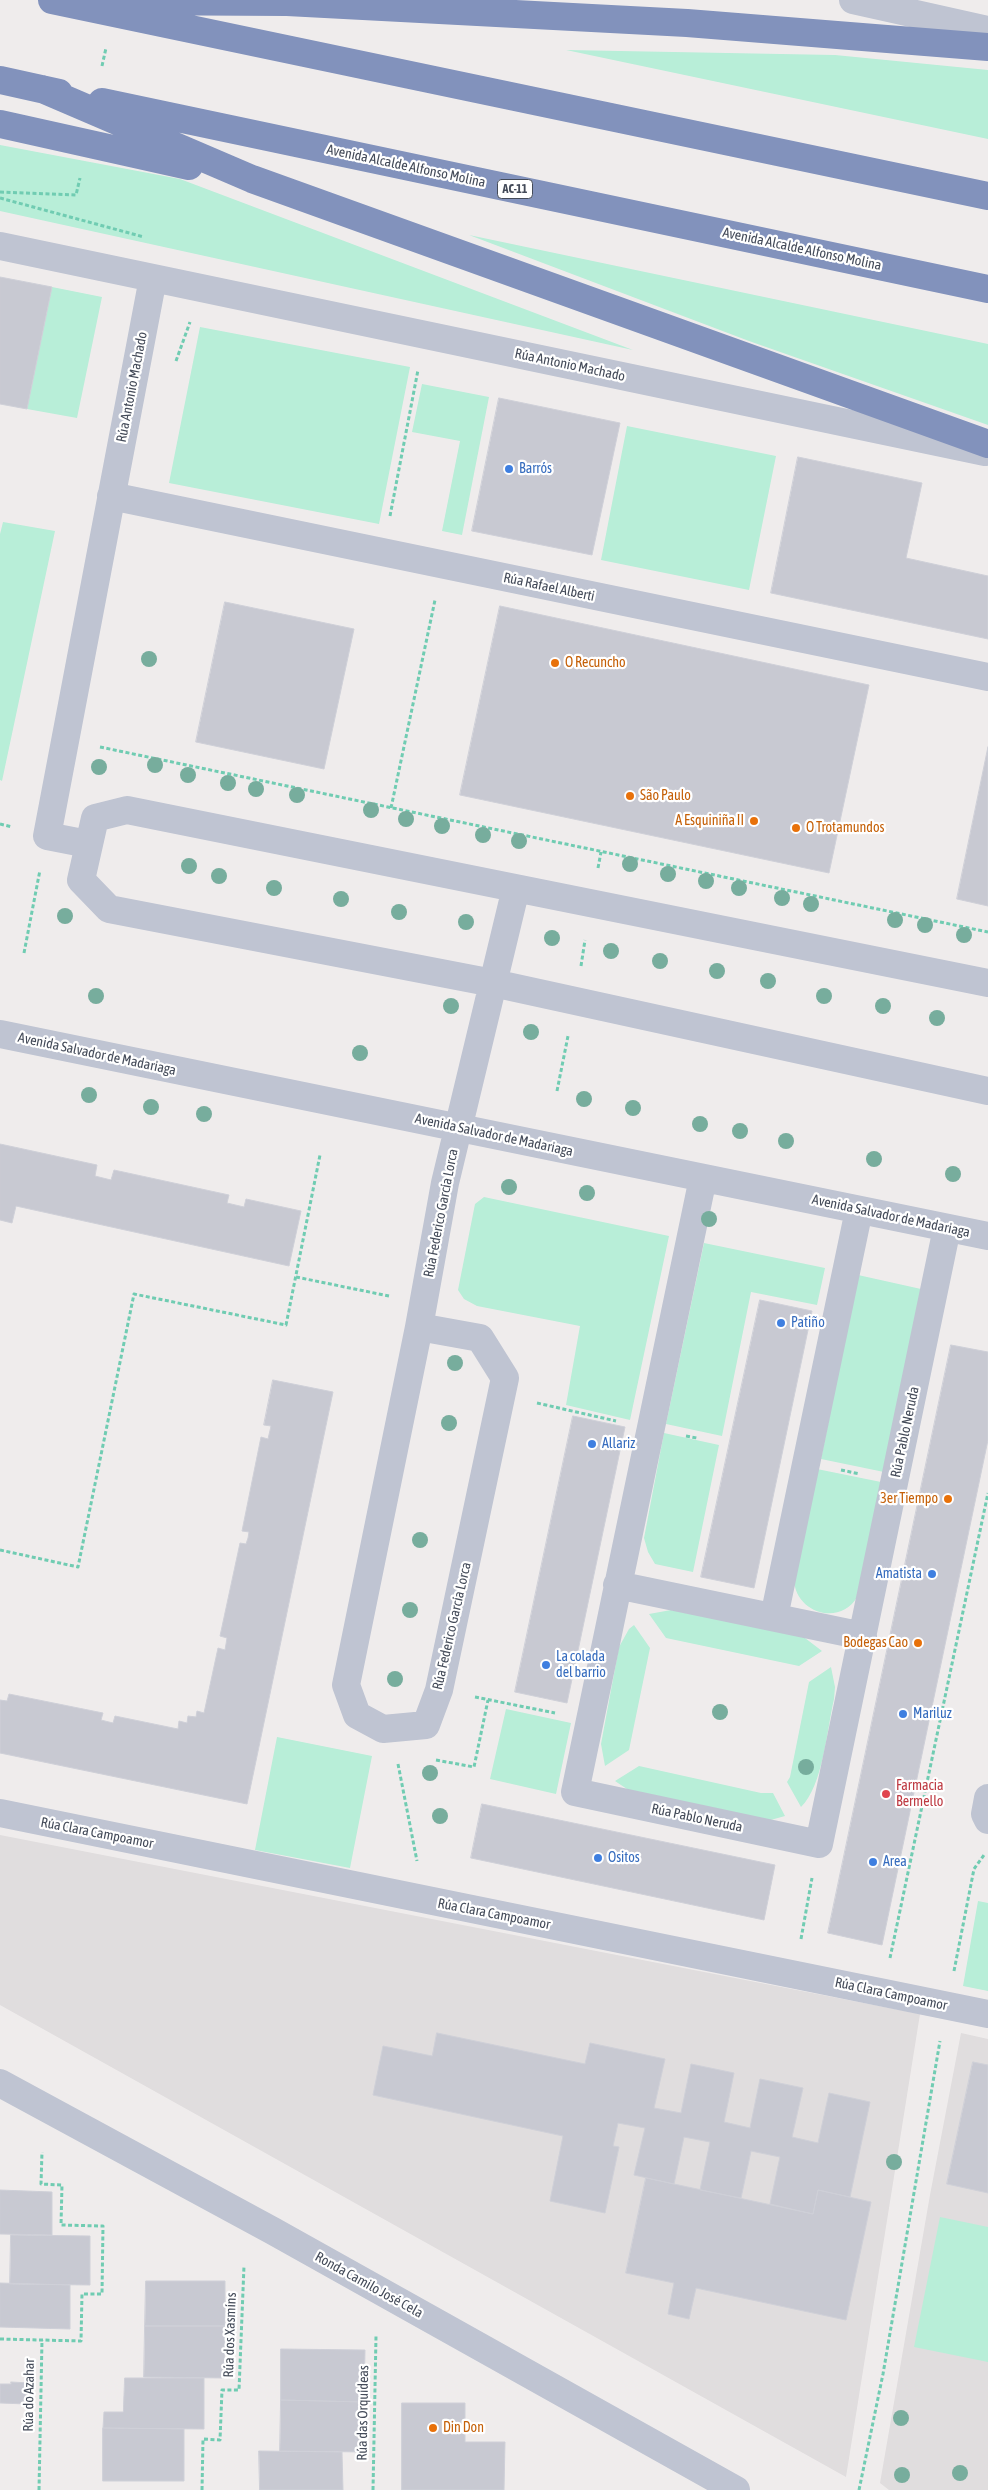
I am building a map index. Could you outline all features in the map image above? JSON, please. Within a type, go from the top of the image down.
[{"type":"highway","points":[[54,0],[282,1],[687,24],[988,47]]},
{"type":"highway","points":[[54,0],[988,196]]},
{"type":"highway","name":"Avenida Alcalde Alfonso Molina","points":[[0,80],[988,289]]},
{"type":"highway","points":[[42,89],[252,179],[988,444]]},
{"type":"highway","points":[[0,124],[252,179]]},
{"type":"street","points":[[853,0],[988,30]]},
{"type":"street","name":"Rúa Antonio Machado","points":[[0,246],[988,453]]},
{"type":"street","name":"Rúa Antonio Machado","points":[[47,836],[153,278]]},
{"type":"street","name":"Rúa Rafael Alberti","points":[[111,496],[988,677]]},
{"type":"street","points":[[988,984],[127,810],[95,818],[81,880],[109,909],[493,983],[988,1091]]},
{"type":"street","points":[[47,836],[88,844]]},
{"type":"street","name":"Rúa Federico García Lorca","points":[[419,1327],[480,1338],[505,1378],[440,1690],[426,1725],[383,1729],[357,1715],[346,1685],[419,1327],[441,1202],[516,888]]},
{"type":"street","name":"Avenida Salvador de Madariaga","points":[[0,1034],[988,1236]]},
{"type":"street","name":"Rúa Pablo Neruda","points":[[703,1178],[575,1792],[819,1844],[947,1228]]},
{"type":"street","points":[[774,1618],[859,1210]]},
{"type":"street","points":[[618,1584],[862,1636]]},
{"type":"street","points":[[988,1798],[985,1814],[988,1820]]},
{"type":"street","name":"Rúa Clara Campoamor","points":[[0,1814],[988,2014]]},
{"type":"street","name":"Ronda Camilo José Cela","points":[[0,2083],[281,2235],[736,2490]]},
{"type":"path","points":[[0,198],[114,227]]},
{"type":"path","points":[[388,524],[426,334]]},
{"type":"path","points":[[391,808],[437,590]]},
{"type":"path","points":[[65,740],[988,932]]},
{"type":"path","points":[[24,953],[47,836]]},
{"type":"path","points":[[597,877],[601,852]]},
{"type":"path","points":[[580,974],[587,930]]},
{"type":"path","points":[[557,1091],[568,1035]]},
{"type":"path","points":[[0,1550],[78,1567],[134,1294],[286,1325],[320,1155]]},
{"type":"path","points":[[296,1277],[393,1297]]},
{"type":"path","points":[[502,1396],[697,1438]]},
{"type":"path","points":[[806,1462],[894,1482]]},
{"type":"path","points":[[883,1993],[988,1493]]},
{"type":"path","points":[[440,1690],[590,1720]]},
{"type":"path","points":[[383,1729],[396,1752],[424,1900]]},
{"type":"path","points":[[794,1974],[819,1844]]},
{"type":"path","points":[[859,2490],[883,2374],[947,2006],[974,1869],[988,1848]]},
{"type":"path","name":"Rúa do Azahar","points":[[39,2490],[42,2340],[81,2342],[82,2294],[102,2294],[104,2226],[61,2225],[62,2185],[41,2184],[42,2152]]},
{"type":"path","name":"Rúa dos Xasmíns","points":[[202,2490],[203,2439],[220,2440],[222,2390],[239,2390],[244,2266]]},
{"type":"path","name":"Rúa das Orquídeas","points":[[373,2490],[376,2336]]},
{"type":"path","points":[[0,2339],[42,2340]]},
{"type":"shaded area","points":[[0,1835],[920,2014],[846,2477],[0,2005]]},
{"type":"shaded area","points":[[961,2033],[988,2039],[988,2490],[889,2490],[880,2483],[930,2195]]},
{"type":"green space","points":[[566,50],[835,55],[988,70],[988,139]]},
{"type":"green space","points":[[0,145],[180,179],[633,350],[0,211]]},
{"type":"green space","points":[[469,235],[988,344],[988,425],[749,341]]},
{"type":"green space","points":[[52,287],[102,297],[77,418],[27,409]]},
{"type":"green space","points":[[200,327],[410,367],[379,524],[169,483]]},
{"type":"green space","points":[[422,384],[489,397],[462,535],[442,531],[460,441],[412,432]]},
{"type":"green space","points":[[627,426],[776,456],[749,590],[601,560]]},
{"type":"green space","points":[[3,522],[55,531],[2,781],[0,780],[0,534]]},
{"type":"green space","points":[[484,1197],[669,1236],[630,1420],[566,1405],[580,1326],[477,1306],[464,1299],[458,1290],[475,1204]]},
{"type":"green space","points":[[704,1243],[825,1268],[817,1305],[751,1292],[722,1436],[666,1424]]},
{"type":"green space","points":[[858,1275],[921,1289],[884,1472],[821,1459]]},
{"type":"green space","points":[[664,1433],[719,1445],[693,1572],[655,1564],[648,1552],[644,1538]]},
{"type":"green space","points":[[817,1469],[881,1482],[857,1597],[850,1606],[841,1611],[830,1613],[810,1608],[802,1601],[796,1591],[794,1579]]},
{"type":"green space","points":[[671,1610],[792,1634],[805,1638],[822,1651],[799,1666],[666,1638],[649,1614]]},
{"type":"green space","points":[[634,1625],[650,1648],[629,1750],[605,1766],[601,1744],[619,1647],[629,1629]]},
{"type":"green space","points":[[831,1667],[835,1687],[834,1699],[823,1756],[814,1785],[801,1807],[787,1782],[790,1777],[809,1682]]},
{"type":"green space","points":[[506,1709],[571,1723],[556,1794],[490,1779]]},
{"type":"green space","points":[[277,1737],[372,1756],[350,1868],[255,1850]]},
{"type":"green space","points":[[639,1766],[761,1793],[773,1793],[785,1816],[767,1821],[633,1793],[615,1781]]},
{"type":"green space","points":[[978,1901],[988,1903],[988,1991],[963,1986]]},
{"type":"green space","points":[[940,2217],[988,2227],[988,2362],[914,2347]]},
{"type":"building","points":[[0,277],[52,287],[27,409],[0,404]]},
{"type":"building","points":[[499,398],[620,423],[592,555],[472,531]]},
{"type":"building","points":[[798,457],[922,483],[906,558],[988,576],[988,639],[771,593]]},
{"type":"building","points":[[225,602],[354,629],[324,769],[196,742]]},
{"type":"building","points":[[500,606],[869,685],[829,873],[460,795]]},
{"type":"building","points":[[988,747],[988,906],[957,899]]},
{"type":"building","points":[[0,1144],[97,1165],[95,1176],[111,1180],[114,1170],[229,1195],[227,1203],[244,1207],[246,1199],[301,1211],[289,1266],[16,1206],[12,1223],[0,1220]]},
{"type":"building","points":[[760,1300],[812,1311],[754,1588],[701,1577]]},
{"type":"building","points":[[951,1345],[988,1352],[988,1440],[882,1945],[828,1933]]},
{"type":"building","points":[[273,1380],[333,1392],[247,1804],[0,1753],[0,1700],[7,1701],[9,1694],[103,1713],[101,1720],[113,1723],[115,1716],[178,1729],[179,1721],[187,1723],[188,1716],[196,1717],[197,1711],[204,1713],[218,1648],[225,1650],[227,1638],[220,1636],[240,1543],[246,1544],[248,1538],[249,1532],[242,1531],[261,1437],[268,1439],[271,1426],[264,1425]]},
{"type":"building","points":[[573,1416],[625,1427],[567,1703],[515,1692]]},
{"type":"building","points":[[482,1804],[775,1865],[764,1920],[471,1858]]},
{"type":"building","points":[[437,2033],[585,2064],[590,2043],[665,2059],[654,2108],[681,2113],[691,2064],[734,2073],[724,2122],[750,2128],[760,2079],[803,2088],[792,2137],[818,2143],[829,2093],[870,2102],[850,2197],[818,2190],[813,2214],[770,2204],[780,2157],[751,2151],[741,2198],[700,2190],[710,2142],[684,2137],[674,2184],[634,2175],[645,2128],[618,2123],[613,2146],[619,2147],[605,2213],[550,2201],[563,2136],[373,2095],[383,2046],[432,2056]]},
{"type":"building","points":[[973,2062],[988,2065],[988,2193],[947,2184]]},
{"type":"building","points":[[646,2178],[813,2214],[818,2190],[871,2202],[846,2320],[696,2288],[689,2319],[668,2314],[674,2283],[626,2273]]},
{"type":"building","points":[[0,2190],[52,2192],[52,2235],[0,2234]]},
{"type":"building","points":[[11,2235],[90,2236],[90,2285],[10,2284]]},
{"type":"building","points":[[146,2281],[225,2281],[225,2326],[145,2326]]},
{"type":"building","points":[[0,2283],[70,2285],[70,2329],[0,2327]]},
{"type":"building","points":[[145,2326],[225,2326],[224,2378],[144,2377]]},
{"type":"building","points":[[281,2349],[365,2350],[364,2402],[281,2400]]},
{"type":"building","points":[[125,2378],[204,2378],[204,2429],[103,2428],[104,2412],[123,2412]]},
{"type":"building","points":[[11,2382],[30,2383],[32,2386],[31,2402],[26,2404],[0,2403],[0,2384],[11,2384]]},
{"type":"building","points":[[281,2400],[364,2402],[364,2452],[280,2451]]},
{"type":"building","points":[[402,2403],[465,2403],[465,2442],[505,2442],[504,2490],[402,2490]]},
{"type":"building","points":[[103,2428],[184,2429],[184,2481],[103,2481]]},
{"type":"building","points":[[259,2451],[342,2452],[343,2490],[260,2490]]},
{"type":"place","name":"Barrós","points":[[509,469]]},
{"type":"place","name":"O Recuncho","points":[[555,663]]},
{"type":"place","name":"São Paulo","points":[[630,796]]},
{"type":"place","name":"A Esquiniña II","points":[[754,821]]},
{"type":"place","name":"O Trotamundos","points":[[796,828]]},
{"type":"place","name":"Patiño","points":[[781,1323]]},
{"type":"place","name":"Allariz","points":[[592,1444]]},
{"type":"place","name":"3er Tiempo","points":[[948,1499]]},
{"type":"place","name":"Amatista","points":[[932,1574]]},
{"type":"place","name":"Bodegas Cao","points":[[918,1643]]},
{"type":"place","name":"La colada del barrio","points":[[546,1665]]},
{"type":"place","name":"Mariluz","points":[[903,1714]]},
{"type":"place","name":"Farmacia Bermello","points":[[886,1794]]},
{"type":"place","name":"Ositos","points":[[598,1858]]},
{"type":"place","name":"Area","points":[[873,1862]]},
{"type":"place","name":"Din Don","points":[[433,2428]]}]
